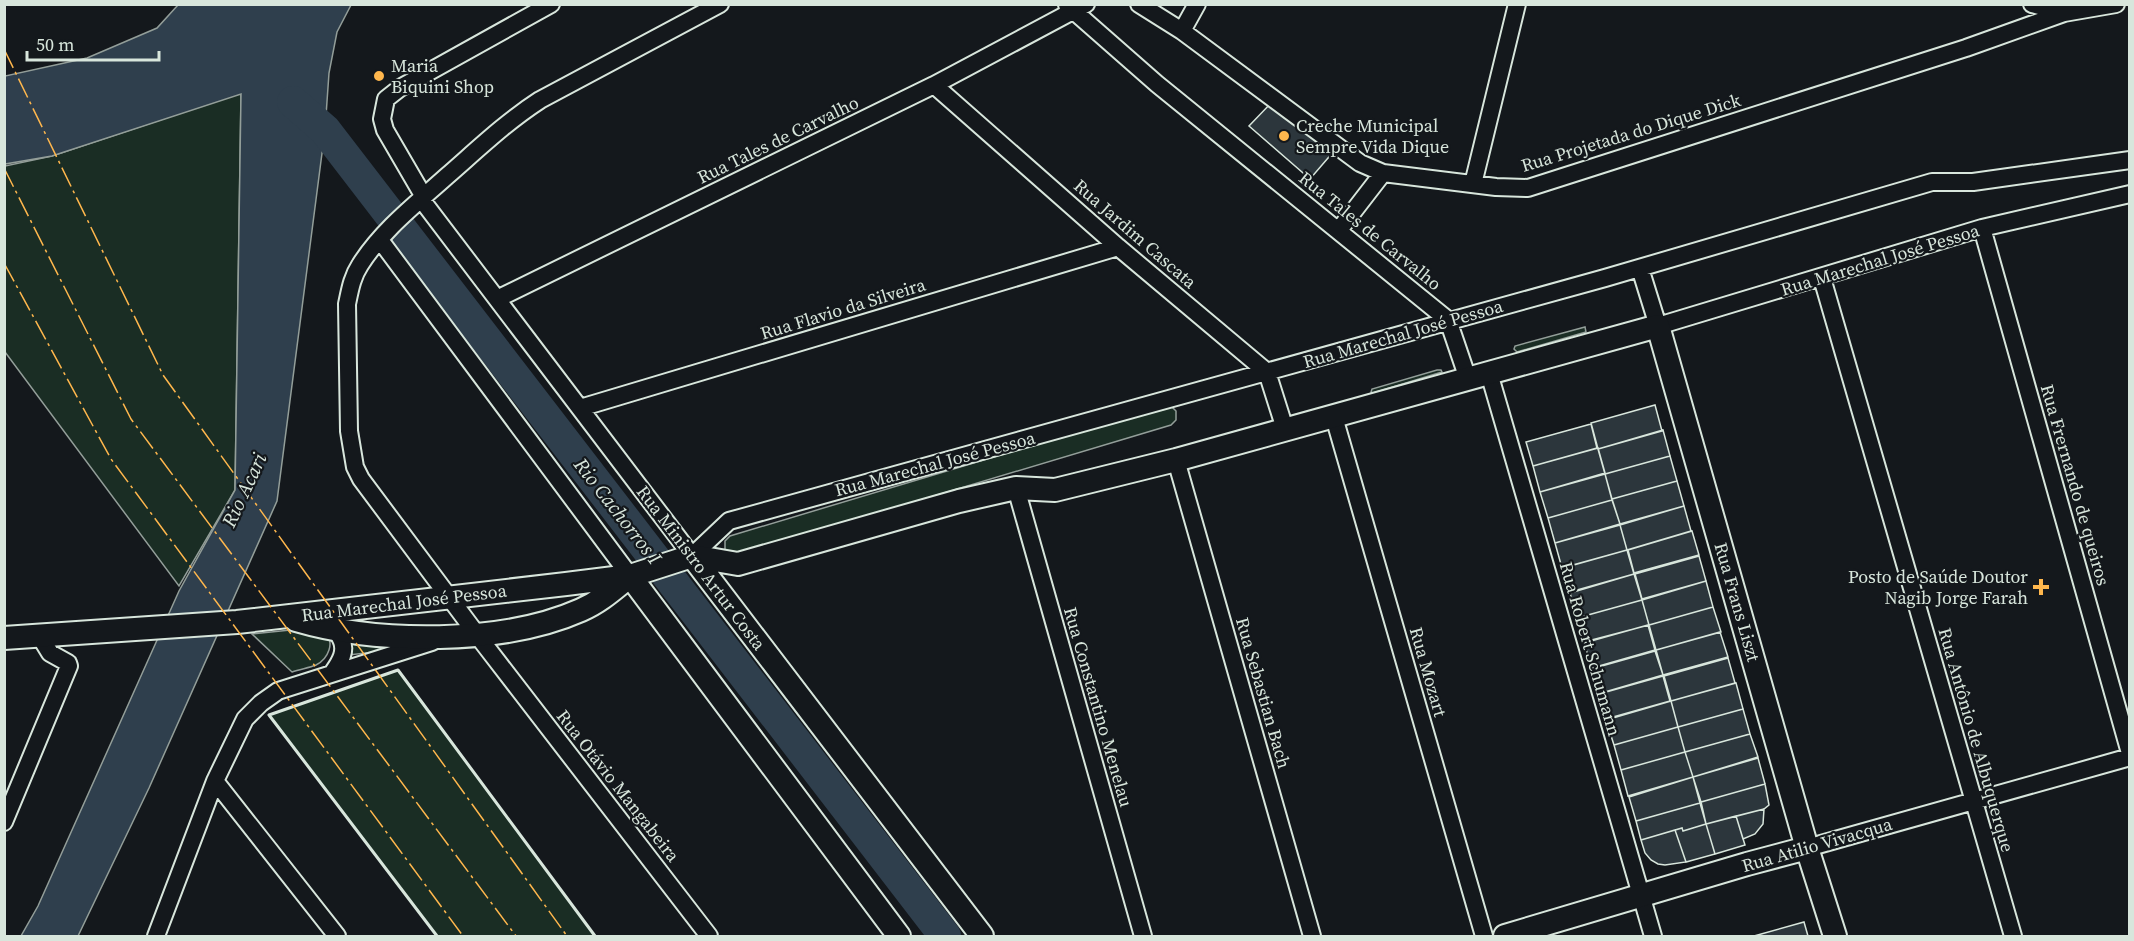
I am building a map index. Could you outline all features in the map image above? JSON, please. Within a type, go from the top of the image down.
[{"type":"street","name":"Rua Ministro Artur Costa","points":[[551,4],[400,88],[386,99],[382,119],[385,130],[422,198],[580,408],[684,558],[982,936]]},
{"type":"street","points":[[422,198],[514,116],[720,4]]},
{"type":"street","name":"Rua Projetada do Dique Dick","points":[[1139,4],[1182,31],[1360,162],[1383,173],[1496,187],[1528,188],[1966,48],[2064,13],[2116,4]]},
{"type":"street","points":[[1182,31],[1197,4]]},
{"type":"street","points":[[1473,184],[1517,4]]},
{"type":"street","points":[[2032,4],[2064,13]]},
{"type":"street","name":"Rua Tales de Carvalho","points":[[497,299],[934,85],[1076,7],[1157,84],[1340,230],[1448,320]]},
{"type":"street","name":"Rua Jardim Cascata","points":[[934,85],[1118,247],[1267,372]]},
{"type":"street","name":"Rua Marechal José Pessoa","points":[[39,635],[286,617],[336,620],[449,597],[639,573],[684,558],[729,521],[1640,268],[1932,182],[1973,182],[2130,160]]},
{"type":"street","points":[[1340,230],[1383,173]]},
{"type":"street","name":"Rua Marechal José Pessoa","points":[[684,558],[738,564],[959,501],[1016,488],[1054,490],[1176,460],[1658,326],[1982,228],[2130,194]]},
{"type":"street","name":"Rua Otávio Mangabeira","points":[[422,198],[384,236],[359,266],[351,283],[348,304],[348,411],[351,451],[355,467],[361,479],[495,659],[709,936]]},
{"type":"street","name":"Rua Frernando de queiros","points":[[1982,228],[2130,755]]},
{"type":"street","points":[[384,236],[639,573],[899,936]]},
{"type":"street","name":"Rua Flavio da Silveira","points":[[580,408],[1118,247]]},
{"type":"street","name":"Rua Frans Liszt","points":[[1640,268],[1835,936]]},
{"type":"street","name":"Rua Antônio de Albuquerque","points":[[1822,278],[2013,936]]},
{"type":"street","name":"Rua Robert Schumann","points":[[1448,320],[1479,376],[1653,936]]},
{"type":"street","points":[[1267,372],[1285,429]]},
{"type":"street","name":"Rua Mozart","points":[[1334,417],[1484,936]]},
{"type":"street","name":"Rua Sebastian Bach","points":[[1176,460],[1312,936]]},
{"type":"street","name":"Rua Constantino Menelau","points":[[1016,488],[1143,936]]},
{"type":"street","name":"Rua Marechal José Pessoa","points":[[336,620],[360,633],[444,638],[477,635],[544,622],[583,609],[639,573]]},
{"type":"street","points":[[333,672],[343,652],[336,620]]},
{"type":"street","points":[[495,659],[504,630]]},
{"type":"street","points":[[4,638],[39,635],[50,653],[68,663],[69,666],[4,822]]},
{"type":"street","points":[[156,936],[215,781],[245,719],[261,703],[278,691],[444,638]]},
{"type":"street","name":"Rua Atilio Vivacqua","points":[[1505,936],[2130,755]]},
{"type":"street","points":[[215,781],[337,936]]},
{"type":"green space","points":[[241,93],[235,490],[179,586],[5,352],[5,166],[52,156]]},
{"type":"green space","points":[[1585,327],[1586,332],[1517,352],[1514,349],[1515,346]]},
{"type":"green space","points":[[1437,370],[1442,372],[1371,392],[1372,389]]},
{"type":"green space","points":[[1164,406],[1171,406],[1176,411],[1176,420],[1171,425],[737,555],[725,551],[725,541],[730,536]]},
{"type":"green space","points":[[310,628],[324,632],[328,636],[330,645],[327,655],[316,665],[292,672],[252,634]]},
{"type":"green space","points":[[349,641],[397,644],[382,651],[349,655]]},
{"type":"green space","points":[[398,670],[595,936],[437,936],[269,715]]},
{"type":"water","name":"Rio Acari","points":[[178,5],[351,5],[337,32],[329,73],[325,130],[277,501],[149,788],[78,936],[21,936],[38,906],[179,591],[235,490],[241,94],[52,156],[5,164],[5,76],[87,58],[157,28]]},
{"type":"building","points":[[1273,101],[1334,151],[1310,179],[1249,126]]},
{"type":"building","points":[[1655,405],[1662,431],[1598,449],[1591,423]]},
{"type":"building","points":[[1591,424],[1597,448],[1533,466],[1526,442]]},
{"type":"building","points":[[1663,430],[1670,456],[1605,474],[1598,449]]},
{"type":"building","points":[[1598,448],[1605,473],[1540,492],[1533,466]]},
{"type":"building","points":[[1670,456],[1677,481],[1612,499],[1605,474]]},
{"type":"building","points":[[1605,474],[1612,500],[1548,518],[1540,492]]},
{"type":"building","points":[[1677,481],[1684,506],[1620,524],[1612,499]]},
{"type":"building","points":[[1612,500],[1620,524],[1555,543],[1548,518]]},
{"type":"building","points":[[1684,506],[1691,531],[1627,550],[1620,525]]},
{"type":"building","points":[[1620,525],[1627,550],[1562,568],[1555,543]]},
{"type":"building","points":[[1692,531],[1699,555],[1634,573],[1628,550]]},
{"type":"building","points":[[1627,550],[1634,574],[1570,592],[1563,568]]},
{"type":"building","points":[[1699,556],[1706,581],[1642,599],[1635,574]]},
{"type":"building","points":[[1634,574],[1642,600],[1577,618],[1570,593]]},
{"type":"building","points":[[1706,581],[1713,607],[1649,625],[1642,600]]},
{"type":"building","points":[[1642,600],[1649,625],[1584,642],[1577,618]]},
{"type":"building","points":[[1713,607],[1721,632],[1656,650],[1649,625]]},
{"type":"building","points":[[1648,625],[1655,650],[1592,668],[1584,643]]},
{"type":"building","points":[[1720,632],[1728,657],[1663,675],[1656,650]]},
{"type":"building","points":[[1655,651],[1663,675],[1598,694],[1591,669]]},
{"type":"building","points":[[1728,658],[1735,683],[1671,701],[1664,676]]},
{"type":"building","points":[[1663,676],[1670,701],[1606,719],[1599,694]]},
{"type":"building","points":[[1736,683],[1743,709],[1678,727],[1671,701]]},
{"type":"building","points":[[1671,701],[1678,727],[1614,745],[1606,720]]},
{"type":"building","points":[[1743,709],[1750,734],[1685,752],[1678,727]]},
{"type":"building","points":[[1678,727],[1685,752],[1621,770],[1614,745]]},
{"type":"building","points":[[1750,734],[1758,757],[1693,777],[1685,752]]},
{"type":"building","points":[[1685,752],[1693,777],[1628,796],[1621,770]]},
{"type":"building","points":[[1758,758],[1765,784],[1701,802],[1693,777]]},
{"type":"building","points":[[1693,777],[1700,803],[1636,821],[1629,797]]},
{"type":"building","points":[[1765,784],[1769,805],[1764,809],[1706,824],[1701,802]]},
{"type":"building","points":[[1700,803],[1706,824],[1683,831],[1682,828],[1641,840],[1636,821]]},
{"type":"building","points":[[1764,809],[1763,824],[1755,834],[1743,839],[1736,816]]},
{"type":"building","points":[[1736,816],[1745,845],[1715,854],[1706,824]]},
{"type":"building","points":[[1706,824],[1715,854],[1686,862],[1675,830],[1682,828],[1683,831]]},
{"type":"building","points":[[1675,830],[1686,862],[1665,865],[1651,860],[1645,853],[1641,840]]},
{"type":"building","points":[[1804,922],[1808,936],[1754,936]]},
{"type":"waterway","name":"Rio Cachorros I","points":[[293,102],[325,130],[945,936]]},
{"type":"wall","points":[[437,936],[269,715],[398,670],[595,936]]},
{"type":"power","points":[[4,49],[163,375],[567,936]]},
{"type":"power","points":[[4,168],[131,419],[516,936]]},
{"type":"power","points":[[4,263],[111,459],[463,936]]},
{"type":"place","name":"Maria Biquini Shop","points":[[379,76]]},
{"type":"place","name":"Creche Municipal Sempre Vida Dique","points":[[1284,136]]},
{"type":"place","name":"Posto de Saúde Doutor Nagib Jorge Farah","points":[[2041,587]]}]
